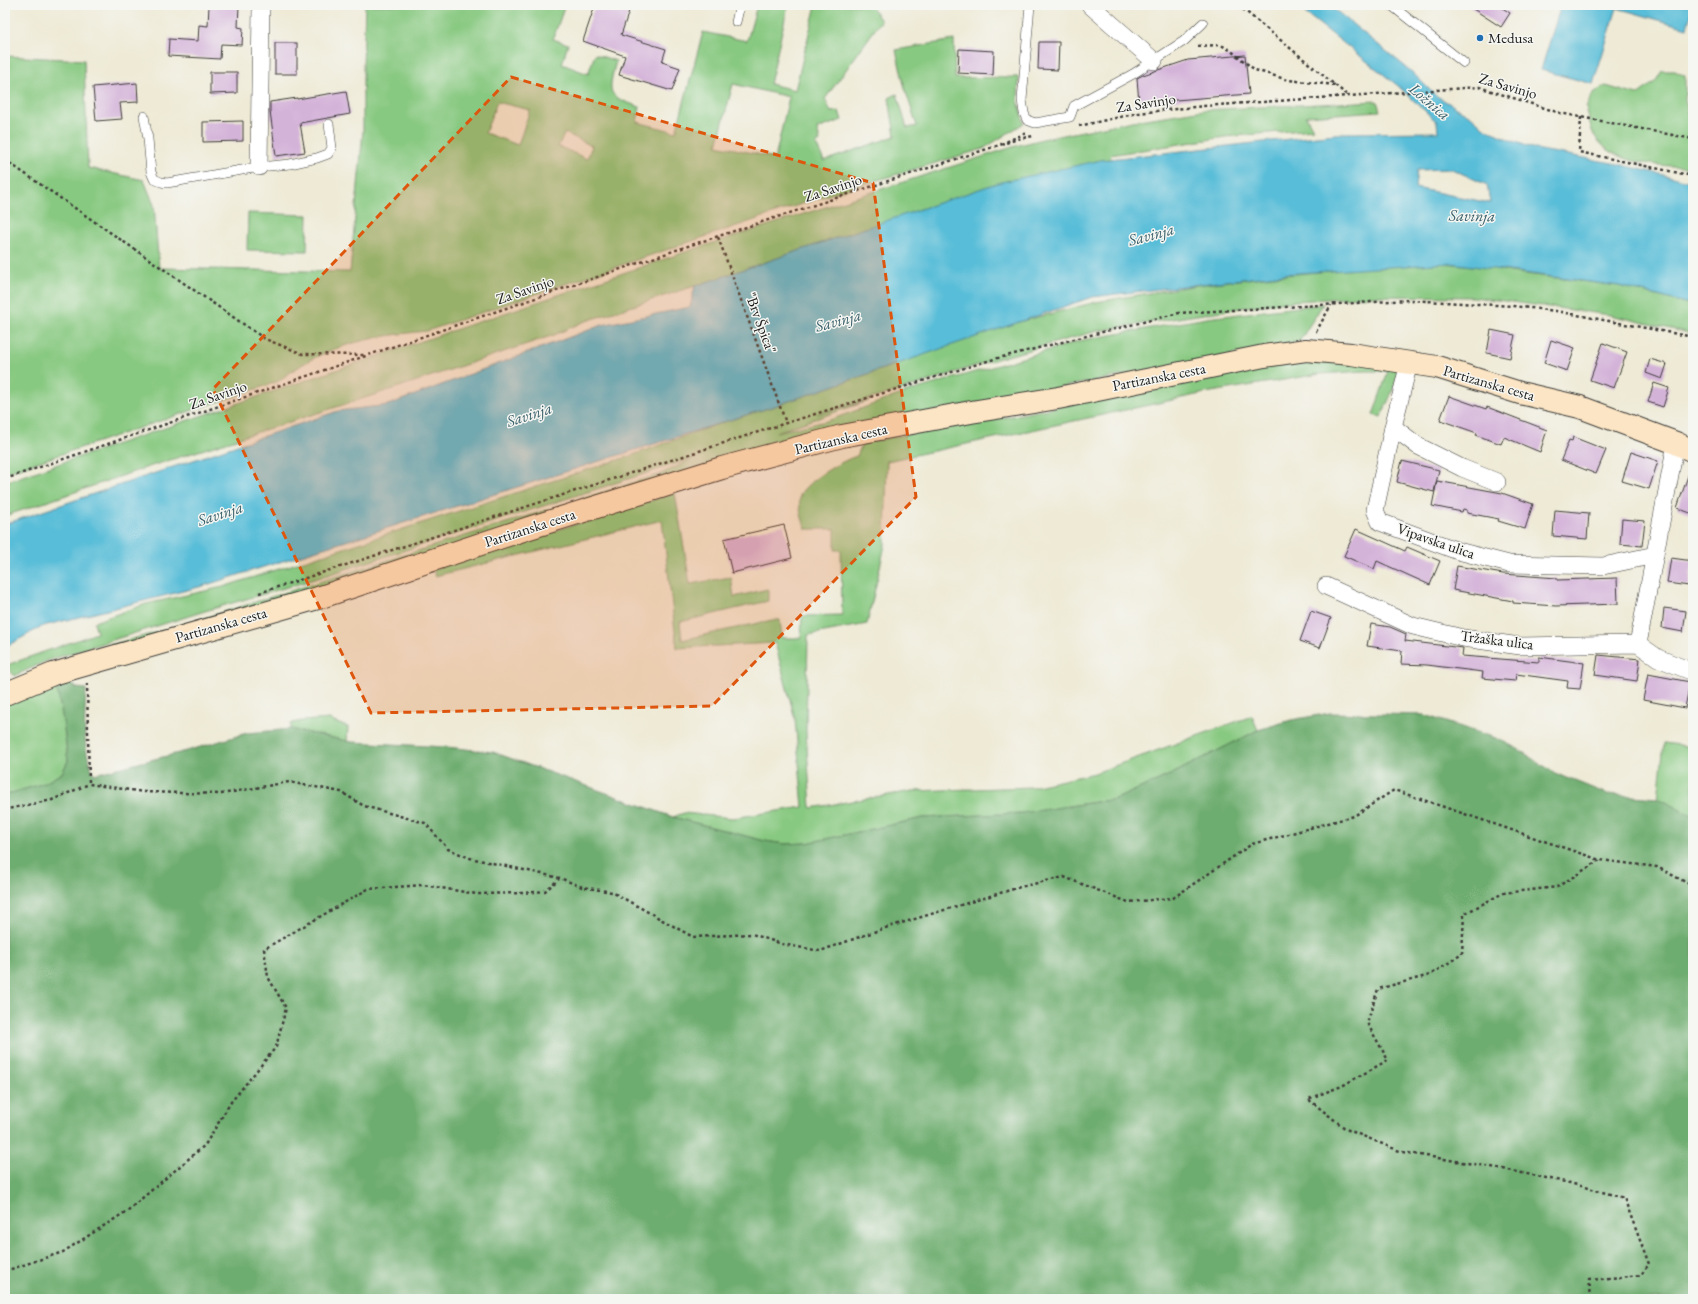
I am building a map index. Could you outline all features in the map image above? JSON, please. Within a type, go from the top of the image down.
[{"type":"street","points":[[259,167],[261,5]]},
{"type":"street","points":[[1090,5],[1154,60]]},
{"type":"street","name":"Partizanska cesta","points":[[5,694],[53,674],[318,598],[529,528],[722,468],[842,436],[971,412],[1058,398],[1249,359],[1306,350],[1351,354],[1437,367],[1520,393],[1580,407],[1685,447]]},
{"type":"street","name":"Vipavska ulica","points":[[1409,362],[1375,510],[1380,522],[1458,550],[1509,564],[1603,566],[1655,555]]},
{"type":"street","points":[[1393,427],[1418,446],[1462,468],[1497,482]]},
{"type":"street","points":[[1685,447],[1655,555],[1638,644],[1658,658],[1693,672]]},
{"type":"street","name":"Tržaška ulica","points":[[1326,586],[1413,626],[1463,638],[1520,646],[1638,644]]},
{"type":"lane","points":[[736,22],[740,5]]},
{"type":"lane","points":[[1030,5],[1022,100],[1024,113],[1027,120],[1035,123],[1070,117],[1074,106],[1133,74],[1184,41],[1203,23]]},
{"type":"lane","points":[[1391,5],[1464,63]]},
{"type":"lane","points":[[144,116],[151,172],[154,179],[167,183],[259,167],[290,164],[328,154],[332,148],[328,124]]},
{"type":"path","points":[[1238,5],[1348,96]]},
{"type":"path","points":[[1191,48],[1220,45],[1230,50],[1255,70],[1288,80],[1335,85]]},
{"type":"path","name":"Za Savinjo","points":[[1078,126],[1152,112],[1204,106],[1379,95],[1479,86],[1560,113],[1693,139]]},
{"type":"path","points":[[1581,117],[1579,152],[1693,176]]},
{"type":"path","points":[[988,150],[1028,131]]},
{"type":"path","name":"Za Savinjo","points":[[5,479],[718,237],[1018,139],[1041,134]]},
{"type":"path","points":[[5,160],[265,339],[303,354],[367,355]]},
{"type":"path","name":"\"Brv Špica\"","points":[[718,237],[778,405],[786,423]]},
{"type":"path","points":[[255,594],[786,423],[994,359],[1179,313],[1409,300],[1513,306],[1556,311],[1693,337]]},
{"type":"path","points":[[1306,350],[1332,305]]},
{"type":"path","points":[[87,679],[89,784]]},
{"type":"path","points":[[5,812],[8,808],[52,800],[89,784],[144,792],[221,794],[289,782],[341,792],[364,806],[425,823],[448,849],[470,858],[560,878],[582,887],[612,892],[693,937],[752,934],[782,944],[820,950],[882,929],[1020,887],[1064,877],[1128,902],[1173,898],[1252,844],[1354,816],[1394,790],[1600,860],[1657,868],[1693,886]]},
{"type":"path","points":[[1589,1299],[1590,1280],[1641,1275],[1649,1264],[1624,1198],[1570,1183],[1504,1169],[1402,1152],[1346,1129],[1308,1099],[1342,1086],[1388,1060],[1366,1023],[1378,989],[1430,975],[1462,954],[1464,914],[1503,894],[1557,887],[1600,860]]},
{"type":"path","points":[[5,1271],[63,1252],[127,1211],[205,1145],[231,1102],[276,1047],[286,1008],[268,977],[264,949],[368,889],[423,886],[476,894],[524,893],[545,891],[560,878]]},
{"type":"highlighted area","points":[[511,77],[873,183],[916,497],[712,706],[371,713],[213,389]]},
{"type":"green space","points":[[365,5],[565,5],[553,39],[568,44],[562,64],[588,74],[595,54],[616,61],[611,81],[612,93],[621,100],[640,107],[637,122],[676,132],[703,32],[747,41],[757,5],[788,5],[770,84],[795,90],[816,5],[871,5],[881,21],[825,99],[831,112],[839,111],[842,120],[817,129],[820,141],[816,144],[824,161],[895,136],[889,98],[897,94],[907,128],[917,126],[905,89],[896,50],[954,40],[955,78],[1019,77],[1018,100],[1024,123],[983,149],[837,192],[427,331],[377,338],[339,347],[307,362],[277,382],[5,473],[5,56],[84,60],[88,168],[144,180],[154,205],[159,268],[350,272],[363,131]],"holes":[[[733,84],[789,97],[775,158],[717,145]],[[497,102],[530,110],[518,145],[485,133]],[[565,133],[592,146],[587,159],[558,146]]]},
{"type":"green space","points":[[1662,71],[1675,71],[1685,76],[1685,100],[1690,120],[1693,122],[1693,168],[1652,164],[1625,158],[1613,153],[1603,145],[1591,129],[1586,108],[1593,93],[1606,86],[1637,95],[1655,82]]},
{"type":"green space","points":[[1377,101],[1380,111],[1306,116],[1313,129],[1225,137],[1110,155],[1112,161],[698,285],[583,322],[554,335],[390,390],[145,468],[5,516],[5,482],[694,249],[1016,146],[1043,139],[1133,121],[1204,110]]},
{"type":"green space","points":[[248,213],[308,215],[307,251],[247,250]]},
{"type":"green space","points":[[1445,263],[1492,268],[1510,272],[1619,286],[1693,305],[1693,334],[1610,315],[1474,297],[1374,296],[1296,301],[1247,307],[1097,331],[1000,358],[895,392],[817,414],[869,401],[776,432],[827,421],[907,392],[1083,340],[1207,318],[1323,304],[1299,342],[915,415],[116,652],[110,645],[170,629],[661,474],[697,457],[315,579],[205,611],[49,660],[14,676],[7,665],[97,633],[94,622],[146,604],[223,587],[627,457],[991,329],[1096,302],[1197,285],[1272,276],[1374,267]]},
{"type":"green space","points":[[1349,360],[1394,367],[1398,373],[1393,390],[1381,417],[1373,415],[1388,371],[1320,374],[1205,393],[887,461],[885,545],[867,624],[808,635],[806,731],[811,808],[912,791],[1032,787],[1095,773],[1252,716],[1258,730],[1172,774],[1116,799],[1022,813],[923,818],[807,843],[785,844],[765,841],[673,817],[684,813],[733,818],[803,807],[795,719],[775,643],[677,648],[662,520],[435,576],[433,569],[675,493],[690,584],[731,577],[734,597],[768,589],[768,601],[680,622],[682,640],[772,620],[780,620],[782,638],[801,638],[802,616],[842,615],[841,550],[835,550],[835,529],[806,529],[800,509],[800,496],[803,490],[816,478],[843,462],[857,456],[862,444],[898,436],[982,422],[1258,367],[1302,362]]},
{"type":"green space","points":[[55,680],[63,720],[68,761],[62,773],[45,783],[5,795],[5,699]]},
{"type":"green space","points":[[55,680],[71,682],[76,688],[86,689],[85,743],[94,774],[187,751],[247,733],[291,729],[352,742],[447,747],[493,752],[673,817],[765,841],[785,844],[807,843],[923,818],[1022,813],[1116,799],[1172,774],[1258,730],[1291,720],[1330,713],[1424,715],[1496,738],[1518,749],[1555,773],[1607,794],[1658,798],[1693,816],[1693,1299],[5,1299],[5,795],[45,783],[62,773],[68,761],[63,720]]},
{"type":"green space","points":[[330,719],[348,727],[347,741],[291,729],[291,724],[294,723]]},
{"type":"green space","points":[[1664,743],[1693,747],[1693,816],[1658,798]]},
{"type":"water","points":[[1295,5],[1329,5],[1412,72],[1435,95],[1472,117],[1484,128],[1508,139],[1535,149],[1618,164],[1693,182],[1693,305],[1619,286],[1450,263],[1285,274],[1092,297],[778,405],[203,586],[43,626],[5,647],[5,524],[338,411],[388,405],[602,325],[690,307],[695,286],[997,183],[1101,160],[1344,133],[1438,132],[1437,122],[1397,85]],"holes":[[[1452,169],[1487,185],[1490,203],[1415,188],[1417,170]]]},
{"type":"water","points":[[1561,5],[1693,5],[1687,28],[1617,8],[1593,84],[1541,70]]},
{"type":"building","points":[[209,5],[239,5],[238,27],[243,28],[242,45],[221,44],[220,59],[168,56],[169,39],[198,41],[199,25],[208,26]]},
{"type":"building","points":[[595,5],[631,5],[621,35],[666,49],[662,62],[680,68],[672,91],[619,75],[625,56],[583,41]]},
{"type":"building","points":[[1467,5],[1498,5],[1510,13],[1501,27]]},
{"type":"building","points":[[1039,42],[1059,42],[1058,70],[1038,69]]},
{"type":"building","points":[[275,43],[297,43],[297,74],[275,74]]},
{"type":"building","points":[[959,49],[994,51],[993,75],[958,73]]},
{"type":"building","points":[[1245,55],[1249,94],[1139,103],[1137,78],[1143,75],[1188,60]]},
{"type":"building","points":[[210,72],[237,72],[237,93],[210,94]]},
{"type":"building","points":[[137,83],[138,102],[120,103],[122,119],[96,121],[93,87]]},
{"type":"building","points":[[346,91],[350,114],[300,123],[305,152],[276,156],[270,102]]},
{"type":"building","points":[[243,121],[243,141],[203,142],[203,122]]},
{"type":"building","points":[[1491,330],[1515,335],[1510,358],[1487,353]]},
{"type":"building","points":[[1551,340],[1575,348],[1567,371],[1544,363]]},
{"type":"building","points":[[1603,343],[1627,352],[1614,388],[1590,380]]},
{"type":"building","points":[[1650,359],[1667,364],[1662,379],[1646,373]]},
{"type":"building","points":[[1654,383],[1669,388],[1663,407],[1648,402]]},
{"type":"building","points":[[1449,396],[1486,409],[1487,407],[1547,430],[1540,452],[1504,437],[1501,444],[1476,435],[1477,433],[1440,420]]},
{"type":"building","points":[[1573,437],[1606,450],[1596,474],[1561,460],[1569,440],[1572,441]]},
{"type":"building","points":[[1631,452],[1658,461],[1649,489],[1622,481]]},
{"type":"building","points":[[1402,461],[1439,470],[1434,492],[1397,482]]},
{"type":"building","points":[[1691,467],[1693,467],[1693,514],[1677,508]]},
{"type":"building","points":[[1437,481],[1502,493],[1533,504],[1525,529],[1498,521],[1499,519],[1467,513],[1467,510],[1463,509],[1462,512],[1432,506]]},
{"type":"building","points":[[1555,510],[1589,513],[1587,539],[1553,536]]},
{"type":"building","points":[[1622,519],[1645,521],[1642,546],[1620,544]]},
{"type":"building","points":[[784,525],[792,558],[732,573],[724,539]]},
{"type":"building","points":[[1356,529],[1405,551],[1407,547],[1440,561],[1430,585],[1377,561],[1374,569],[1344,556]]},
{"type":"building","points":[[1671,558],[1693,561],[1689,586],[1667,583]]},
{"type":"building","points":[[1457,566],[1503,574],[1557,578],[1557,580],[1617,578],[1618,604],[1556,606],[1513,603],[1513,601],[1453,590]]},
{"type":"building","points":[[1664,608],[1686,611],[1683,632],[1662,628]]},
{"type":"building","points":[[1311,611],[1331,618],[1320,648],[1300,641]]},
{"type":"building","points":[[1371,624],[1390,627],[1406,634],[1405,641],[1463,648],[1462,656],[1539,662],[1539,657],[1584,663],[1580,689],[1567,688],[1568,681],[1516,674],[1515,681],[1482,678],[1483,672],[1427,665],[1401,664],[1402,651],[1367,646]]},
{"type":"building","points":[[1598,655],[1640,659],[1637,681],[1595,675]]},
{"type":"building","points":[[1648,674],[1690,682],[1685,708],[1643,700]]},
{"type":"place","name":"Medusa","points":[[1480,38]]},
{"type":"water label","name":"Ložnica","points":[[1430,101]]},
{"type":"water label","name":"Savinja","points":[[1472,215]]},
{"type":"water label","name":"Savinja","points":[[1151,234]]},
{"type":"water label","name":"Savinja","points":[[838,320]]},
{"type":"water label","name":"Savinja","points":[[529,414]]},
{"type":"water label","name":"Savinja","points":[[220,513]]}]
